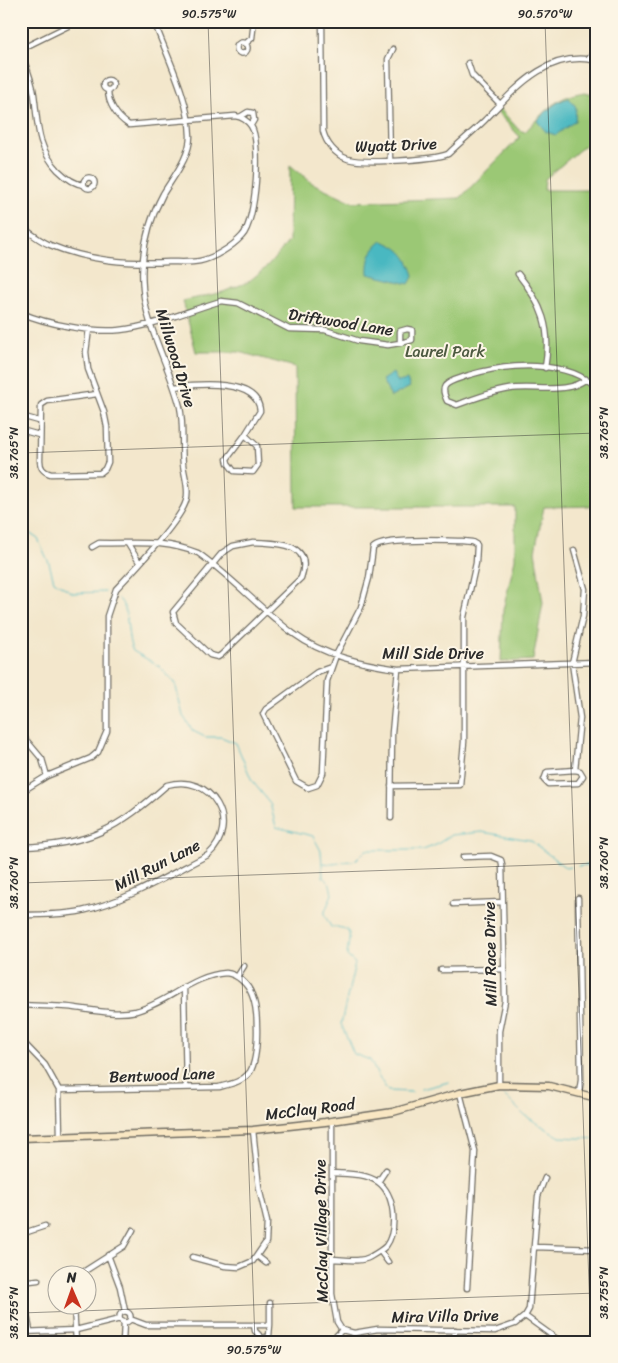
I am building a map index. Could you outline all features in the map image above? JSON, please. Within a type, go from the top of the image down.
[{"type":"main road","name":"McClay Road","points":[[21,1138],[253,1130],[393,1112],[460,1093],[499,1085],[534,1084],[597,1098]]},
{"type":"street","points":[[21,49],[78,21]]},
{"type":"street","name":"Millwood Drive","points":[[21,792],[47,776],[91,758],[102,744],[108,731],[107,616],[116,589],[179,516],[188,494],[182,455],[183,424],[174,387],[150,322],[143,290],[142,263],[146,234],[154,211],[186,153],[190,136],[179,82],[154,21]]},
{"type":"street","points":[[245,44],[252,38],[254,21]]},
{"type":"street","name":"Wyatt Drive","points":[[322,21],[325,137],[334,150],[349,160],[430,159],[448,154],[538,70],[566,60],[589,59],[597,61]]},
{"type":"street","points":[[589,59],[597,46]]},
{"type":"street","points":[[390,159],[388,59],[393,49]]},
{"type":"street","points":[[21,53],[34,92],[38,131],[42,146],[49,159],[65,177],[84,185]]},
{"type":"street","points":[[468,63],[472,75],[500,104]]},
{"type":"street","points":[[21,226],[48,245],[89,258],[117,263],[199,262],[216,256],[243,236],[250,222],[256,188],[254,135],[251,125],[240,117],[228,116],[129,125],[115,112],[108,97],[108,90]]},
{"type":"street","points":[[240,117],[248,112],[253,113],[254,120],[251,125]]},
{"type":"street","points":[[518,274],[532,292],[543,313],[547,328],[545,368]]},
{"type":"street","name":"Driftwood Lane","points":[[21,313],[32,318],[89,330],[119,330],[221,302],[228,302],[238,303],[289,329],[326,330],[359,341],[400,344]]},
{"type":"street","points":[[89,330],[86,352],[88,369],[98,394],[107,427],[108,462],[105,469],[100,473],[51,474],[45,472],[40,464],[41,405],[47,401],[98,394]]},
{"type":"street","points":[[586,379],[573,387],[512,388],[481,395],[457,405],[450,404],[445,396],[446,385],[480,372],[510,367],[564,370],[586,379],[597,389]]},
{"type":"street","points":[[174,387],[223,386],[253,394],[258,400],[260,411],[227,459],[234,472],[253,472],[258,465],[257,446],[245,435]]},
{"type":"street","points":[[21,416],[40,421]]},
{"type":"street","points":[[21,430],[40,434]]},
{"type":"street","name":"Mill Side Drive","points":[[92,548],[99,543],[157,542],[191,550],[212,563],[266,612],[296,636],[336,655],[367,665],[398,669],[597,662]]},
{"type":"street","points":[[331,667],[317,672],[266,709],[264,714],[296,781],[308,788],[317,785],[323,773],[327,681],[336,655],[362,607],[369,578],[373,548],[376,544],[390,542],[472,542],[479,549],[464,617],[464,742],[460,785],[391,786]]},
{"type":"street","points":[[243,543],[281,543],[294,547],[301,555],[303,566],[301,578],[218,657],[210,656],[176,623],[173,612],[212,563],[222,553],[233,546],[243,543]]},
{"type":"street","points":[[128,544],[139,562]]},
{"type":"street","points":[[574,550],[585,589],[583,616],[572,663],[580,718],[574,770]]},
{"type":"street","points":[[391,818],[392,732],[398,669]]},
{"type":"street","points":[[21,734],[42,759],[47,776]]},
{"type":"street","points":[[574,770],[580,771],[583,776],[578,783],[548,784],[544,780],[547,772],[574,770]]},
{"type":"street","name":"Mill Run Lane","points":[[21,847],[67,844],[89,838],[123,822],[167,786],[175,783],[194,784],[206,790],[213,797],[223,819],[222,836],[217,847],[208,855],[132,894],[81,911],[49,915],[21,915]]},
{"type":"street","name":"Mill Race Drive","points":[[464,857],[491,856],[501,860],[505,1008],[499,1031],[499,1085]]},
{"type":"street","points":[[578,898],[581,1080],[579,1093]]},
{"type":"street","points":[[453,904],[502,902]]},
{"type":"street","points":[[21,1006],[66,1007],[117,1013],[136,1011],[213,974],[232,973],[238,977],[244,966]]},
{"type":"street","points":[[441,970],[504,969]]},
{"type":"street","name":"Bentwood Lane","points":[[59,1090],[219,1087],[236,1083],[249,1074],[255,1062],[253,996],[249,988],[238,977]]},
{"type":"street","points":[[184,987],[186,1087]]},
{"type":"street","points":[[22,1043],[45,1065],[59,1090],[60,1136]]},
{"type":"street","points":[[460,1093],[475,1151],[467,1288]]},
{"type":"street","name":"McClay Village Drive","points":[[332,1121],[333,1302],[337,1322],[342,1330]]},
{"type":"street","points":[[192,1257],[225,1266],[239,1266],[253,1261],[266,1242],[268,1235],[267,1222],[259,1188],[253,1130]]},
{"type":"street","points":[[378,1182],[386,1170]]},
{"type":"street","points":[[332,1259],[360,1260],[380,1251],[386,1246],[390,1236],[393,1214],[387,1190],[378,1182],[365,1176],[333,1173]]},
{"type":"street","points":[[545,1178],[538,1196],[530,1299],[525,1316],[561,1342]]},
{"type":"street","points":[[21,1234],[45,1226]]},
{"type":"street","points":[[92,1266],[124,1246],[133,1230]]},
{"type":"street","points":[[535,1247],[597,1249]]},
{"type":"street","points":[[380,1251],[388,1262]]},
{"type":"street","points":[[108,1255],[120,1287],[125,1311],[130,1314],[130,1319]]},
{"type":"street","points":[[258,1256],[266,1264]]},
{"type":"street","points":[[30,1332],[21,1283],[38,1280]]},
{"type":"street","points":[[254,1324],[256,1331],[262,1338],[269,1336],[270,1303]]},
{"type":"street","points":[[123,1342],[121,1313],[125,1311]]},
{"type":"street","points":[[75,1316],[76,1342]]},
{"type":"street","name":"Mira Villa Drive","points":[[342,1330],[354,1332],[378,1330],[505,1329],[525,1316]]},
{"type":"street","points":[[21,1332],[76,1330],[130,1319],[146,1325],[270,1325]]},
{"type":"street","points":[[335,1337],[342,1330]]},
{"type":"street","points":[[454,1342],[455,1330]]},
{"type":"street","points":[[589,1342],[597,1331]]},
{"type":"green space","name":"Laurel Park","points":[[585,92],[597,95],[597,135],[545,179],[544,190],[597,190],[597,506],[544,507],[535,551],[543,603],[533,660],[501,662],[503,610],[515,559],[515,507],[296,507],[295,367],[239,352],[196,352],[183,301],[223,292],[248,282],[268,266],[289,241],[290,165],[312,183],[353,202],[460,198],[520,137],[497,112],[500,109],[519,130],[525,132],[545,111],[559,101]]},
{"type":"water","points":[[569,98],[576,107],[575,121],[556,135],[546,132],[537,121],[556,104]]},
{"type":"water","points":[[382,241],[389,243],[403,253],[414,275],[409,284],[368,274],[368,264],[371,255]]},
{"type":"water","points":[[393,373],[398,382],[407,380],[410,387],[391,397],[382,380]]},
{"type":"waterway","points":[[21,521],[29,533],[38,539],[49,563],[54,581],[73,593],[105,592]]},
{"type":"waterway","points":[[118,598],[125,609],[133,651],[159,666],[175,683],[183,716],[193,731],[205,737],[221,737],[236,743],[252,781],[270,803],[276,827],[313,836],[321,851],[323,877],[330,884],[332,894],[324,914],[331,927],[339,927],[348,931],[347,956],[355,963],[341,1024],[354,1054],[370,1060],[388,1091],[412,1092]]},
{"type":"waterway","points":[[322,863],[333,864],[356,860],[366,850],[423,850],[436,845],[451,835],[482,832],[530,840],[566,868],[570,867]]},
{"type":"waterway","points":[[578,866],[597,864]]},
{"type":"waterway","points":[[421,1089],[449,1082]]},
{"type":"waterway","points":[[504,1095],[524,1115],[560,1137],[597,1139]]}]
